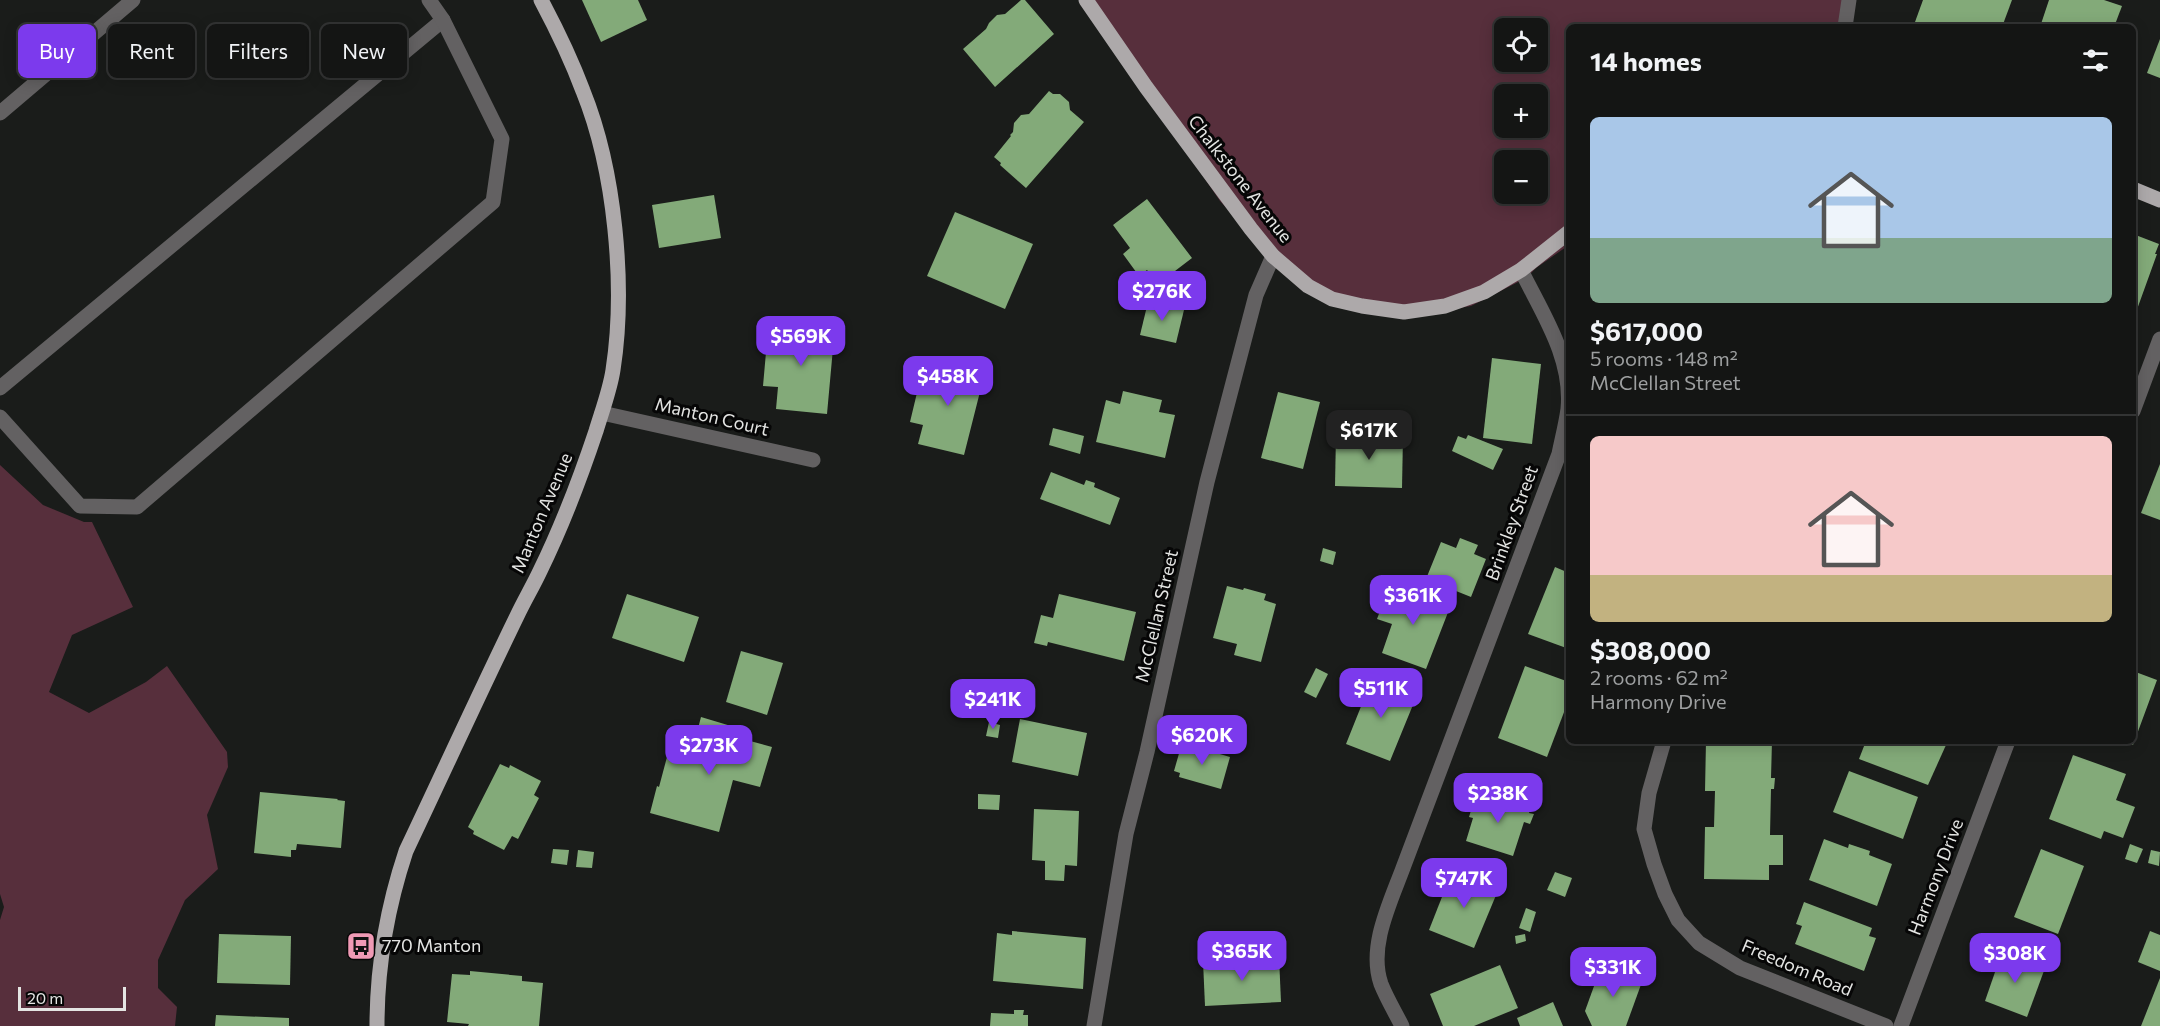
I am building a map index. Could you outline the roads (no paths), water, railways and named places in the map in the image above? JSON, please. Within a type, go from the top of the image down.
[{"type":"main road","name":"Manton Avenue","points":[[377,1026],[377,988],[387,917],[406,851],[518,614],[541,571],[570,505],[602,413],[613,372],[618,321],[613,214],[601,150],[584,93],[561,38],[541,0]]},
{"type":"main road","name":"Chalkstone Avenue","points":[[1086,0],[1146,87],[1273,256],[1308,286],[1332,299],[1404,312],[1445,306],[1484,292],[1521,270],[1566,234]]},
{"type":"main road","points":[[2136,190],[2160,200]]},
{"type":"street","points":[[0,114],[133,0]]},
{"type":"street","points":[[0,417],[80,506],[137,507],[493,202],[502,139],[443,20],[429,0]]},
{"type":"street","points":[[1845,24],[1849,0]]},
{"type":"street","points":[[0,388],[443,20]]},
{"type":"street","name":"McClellan Street","points":[[1094,1026],[1126,834],[1147,752],[1207,482],[1256,295],[1273,256]]},
{"type":"street","name":"Brinkley Street","points":[[1521,270],[1560,348],[1566,379]]},
{"type":"street","points":[[2136,403],[2160,339]]},
{"type":"street","name":"Manton Court","points":[[602,413],[813,459]]},
{"type":"street","name":"Brinkley Street","points":[[1402,1026],[1381,984],[1378,969],[1380,934],[1558,454],[1566,417]]},
{"type":"street","name":"Freedom Road","points":[[1663,744],[1649,793],[1644,829],[1665,894],[1678,920],[1699,943],[1740,968],[1886,1026]]},
{"type":"street","name":"Harmony Drive","points":[[1901,1026],[2007,744]]},
{"type":"place","name":"770 Manton","points":[[361,946]]}]
